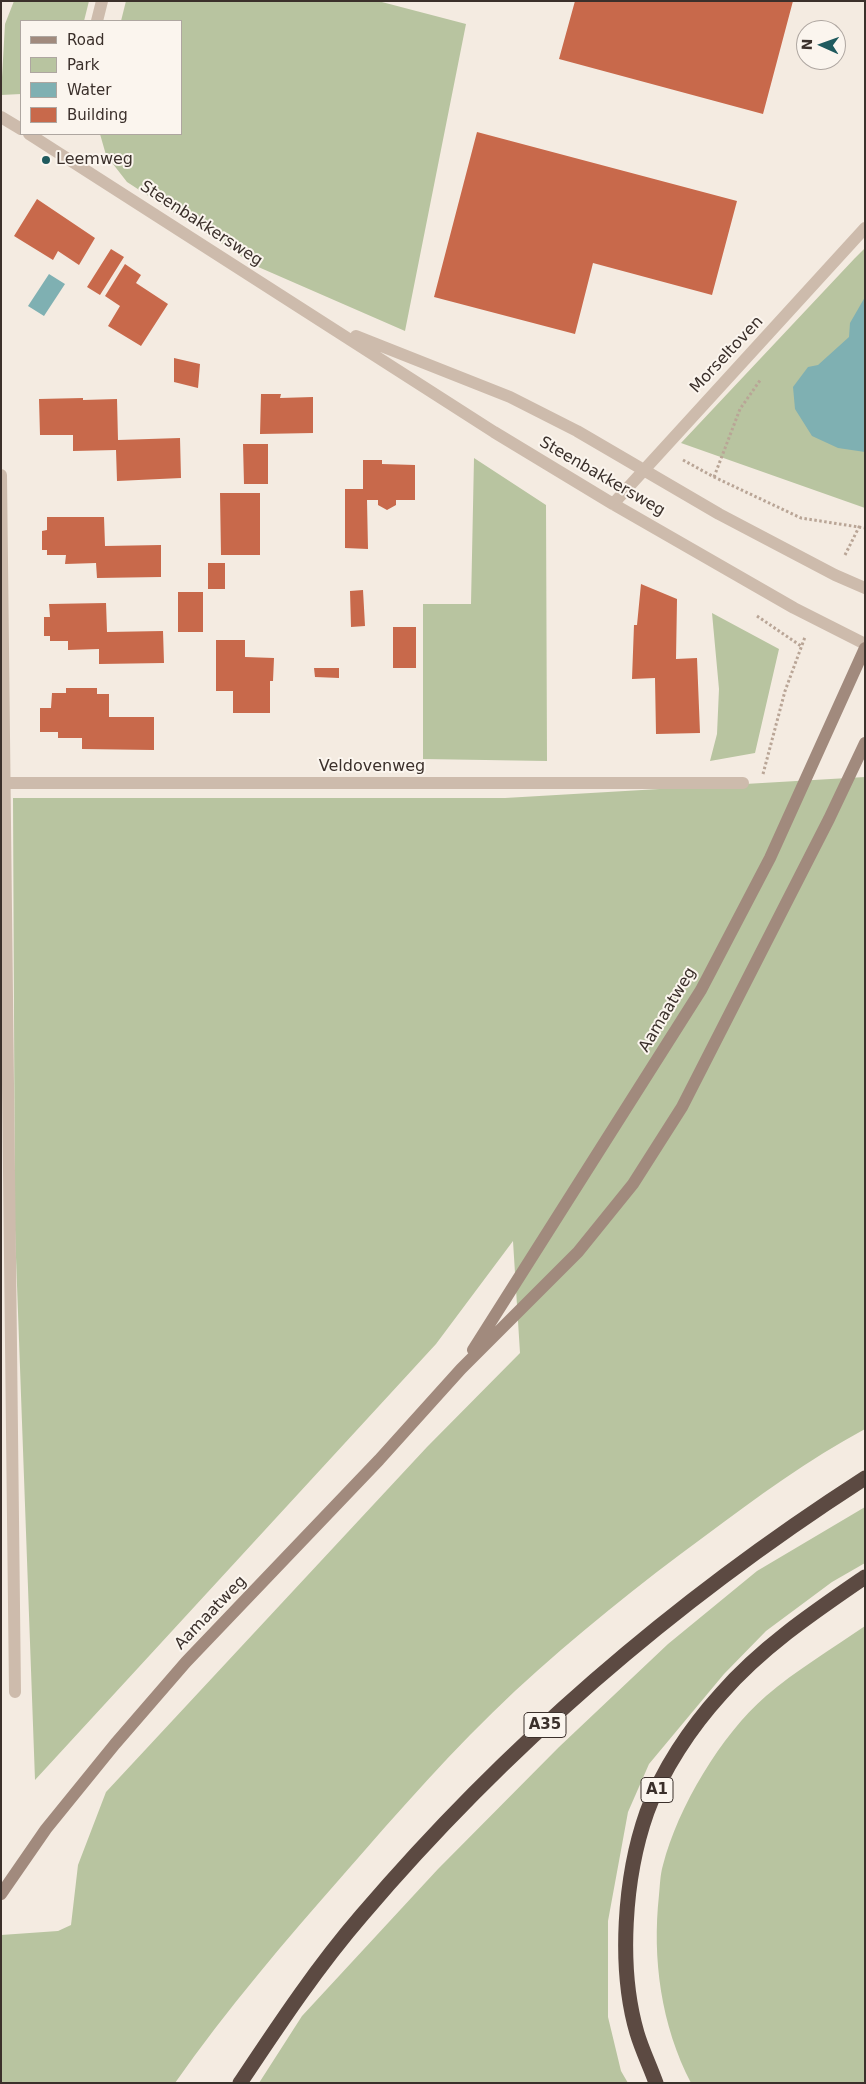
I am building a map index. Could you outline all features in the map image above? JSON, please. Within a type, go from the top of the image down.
[{"type":"highway","name":"A35","points":[[240,2083],[277,2028],[360,1917],[468,1800],[579,1691],[683,1606],[802,1518],[865,1478]]},
{"type":"highway","name":"A1","points":[[656,2083],[637,2034],[627,1980],[627,1917],[634,1862],[646,1812],[664,1774],[720,1694],[750,1664],[802,1620],[865,1577]]},
{"type":"main road","name":"Aamaatweg","points":[[461,1369],[701,990],[770,858],[865,646]]},
{"type":"main road","name":"Aamaatweg","points":[[1,1894],[46,1830],[179,1669],[379,1460],[461,1369],[578,1252],[632,1184],[682,1107],[824,828],[865,743]]},
{"type":"street","points":[[97,20],[102,1]]},
{"type":"street","points":[[1,117],[20,128]]},
{"type":"street","name":"Steenbakkersweg","points":[[43,138],[494,432],[613,504],[865,646]]},
{"type":"street","name":"Morseltoven","points":[[613,504],[642,470],[865,228]]},
{"type":"street","name":"Steenbakkersweg","points":[[330,326],[510,398],[577,431],[719,514],[835,575],[865,588]]},
{"type":"street","points":[[1,475],[3,783],[15,1692]]},
{"type":"street","name":"Veldovenweg","points":[[3,783],[743,783]]},
{"type":"path","points":[[714,477],[740,409],[764,374]]},
{"type":"path","points":[[663,449],[714,477],[801,518],[860,525],[865,528]]},
{"type":"path","points":[[835,575],[860,525]]},
{"type":"path","points":[[743,783],[759,779],[765,771],[784,691],[814,618]]},
{"type":"green space","points":[[14,1],[89,1],[84,20],[20,20],[20,94],[1,95],[5,24]]},
{"type":"green space","points":[[126,1],[378,1],[466,24],[405,331],[256,266],[127,182],[106,155],[100,135],[182,135],[182,20],[121,20]]},
{"type":"green space","points":[[865,248],[865,508],[681,443],[855,258]]},
{"type":"green space","points":[[474,458],[546,505],[547,761],[423,759],[423,604],[471,604]]},
{"type":"green space","points":[[712,613],[779,649],[755,753],[710,761],[717,734],[719,689]]},
{"type":"green space","points":[[865,777],[865,1429],[783,1480],[680,1554],[584,1630],[515,1691],[427,1780],[322,1899],[236,2002],[175,2083],[1,2083],[1,1935],[58,1931],[71,1925],[78,1865],[106,1792],[427,1447],[520,1353],[513,1241],[436,1344],[35,1780],[15,1230],[13,798],[505,798]]},
{"type":"green space","points":[[865,1507],[865,1563],[832,1582],[766,1631],[724,1674],[649,1764],[628,1812],[608,1921],[608,2017],[621,2071],[628,2083],[259,2083],[302,2016],[438,1869],[559,1747],[668,1644],[757,1571]]},
{"type":"green space","points":[[865,1626],[865,2083],[691,2083],[672,2038],[661,1991],[658,1967],[657,1919],[660,1880],[670,1843],[690,1796],[703,1773],[749,1712],[789,1678]]},
{"type":"water","points":[[49,274],[65,284],[44,316],[28,306]]},
{"type":"water","points":[[865,297],[865,452],[838,448],[812,436],[795,409],[793,387],[808,367],[818,365],[849,337],[850,323]]},
{"type":"building","points":[[575,1],[793,1],[763,114],[559,59]]},
{"type":"building","points":[[477,132],[737,201],[712,295],[593,263],[575,334],[434,297]]},
{"type":"building","points":[[37,199],[95,238],[79,265],[58,251],[53,260],[14,236]]},
{"type":"building","points":[[111,249],[124,257],[100,295],[87,287]]},
{"type":"building","points":[[125,264],[141,275],[136,283],[168,304],[141,346],[108,326],[120,306],[105,296]]},
{"type":"building","points":[[174,358],[200,364],[198,388],[174,382]]},
{"type":"building","points":[[261,394],[281,394],[280,398],[313,397],[313,433],[260,434]]},
{"type":"building","points":[[83,398],[83,400],[117,399],[118,440],[180,438],[181,478],[117,481],[116,450],[73,451],[73,435],[40,435],[39,399]]},
{"type":"building","points":[[243,444],[268,444],[268,484],[244,484]]},
{"type":"building","points":[[363,460],[382,460],[382,464],[415,465],[415,500],[396,500],[396,505],[387,510],[378,505],[378,500],[367,500],[368,549],[345,548],[345,489],[363,489]]},
{"type":"building","points":[[220,493],[260,493],[260,555],[221,555]]},
{"type":"building","points":[[47,517],[104,517],[105,546],[161,545],[161,577],[97,578],[96,563],[65,564],[66,555],[47,555],[47,550],[42,550],[42,531],[47,530]]},
{"type":"building","points":[[208,563],[225,563],[225,589],[208,589]]},
{"type":"building","points":[[641,584],[677,599],[676,659],[697,658],[700,733],[656,734],[655,678],[632,679],[634,625],[637,625]]},
{"type":"building","points":[[363,590],[365,626],[351,627],[350,591]]},
{"type":"building","points":[[178,592],[203,592],[203,632],[178,632]]},
{"type":"building","points":[[106,603],[107,632],[163,631],[164,663],[99,664],[99,649],[68,650],[68,641],[50,641],[50,636],[44,636],[44,617],[50,617],[49,604]]},
{"type":"building","points":[[393,627],[416,627],[416,668],[393,668]]},
{"type":"building","points":[[216,640],[245,640],[245,657],[274,658],[273,681],[270,681],[270,713],[233,713],[233,691],[216,691]]},
{"type":"building","points":[[314,668],[339,668],[339,678],[315,677]]},
{"type":"building","points":[[66,688],[97,688],[97,694],[109,694],[109,717],[154,717],[154,750],[82,749],[82,738],[58,738],[58,732],[40,732],[40,708],[51,708],[52,693],[66,693]]},
{"type":"place","name":"Leemweg","points":[[46,160]]}]
